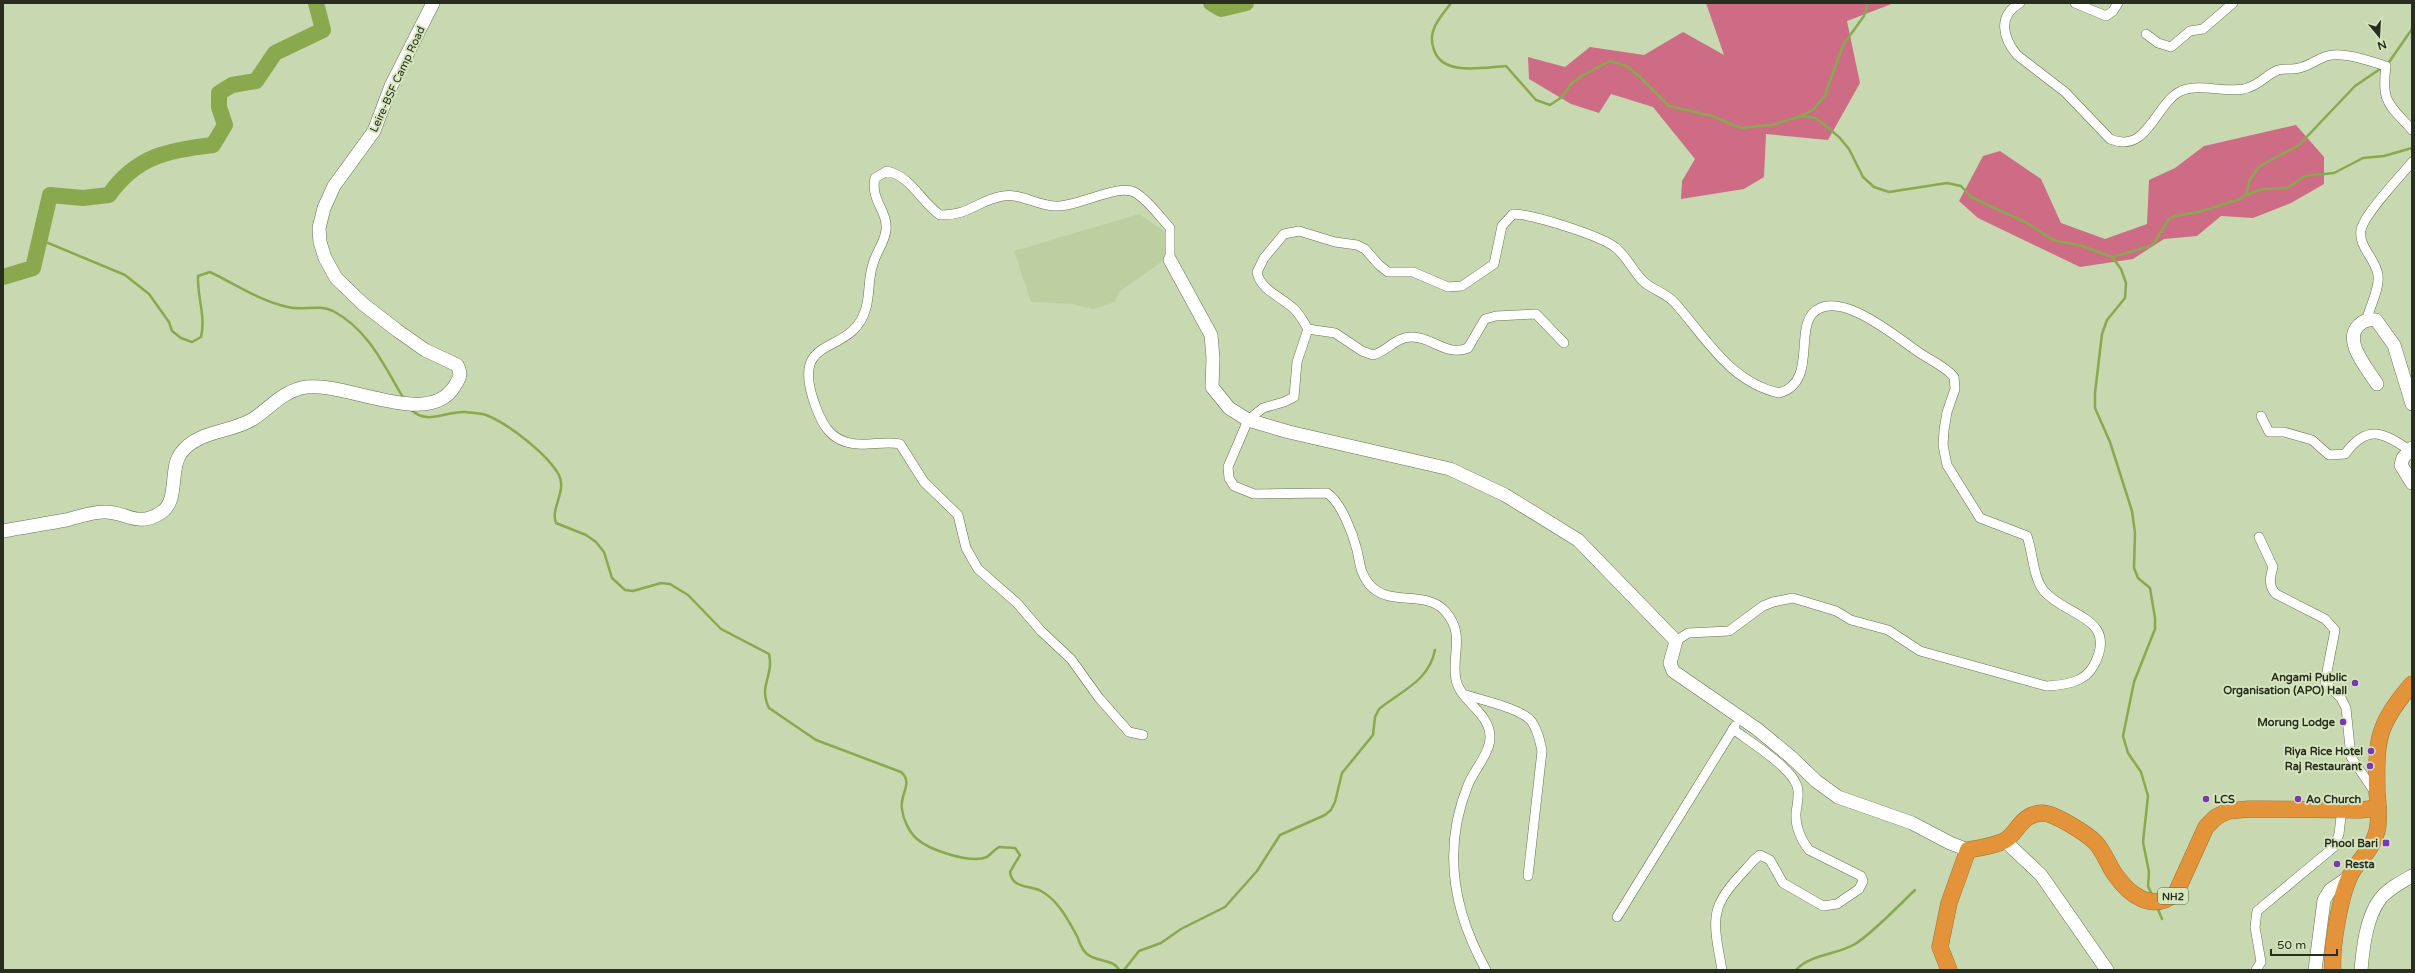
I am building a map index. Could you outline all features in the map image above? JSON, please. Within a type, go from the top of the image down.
[{"type":"highway","points":[[2333,970],[2337,924],[2349,877],[2369,851],[2377,831],[2379,740],[2384,723],[2394,705],[2412,684]]},
{"type":"highway","name":"NH2","points":[[2005,841],[2028,816],[2042,813],[2056,818],[2096,842],[2114,874],[2129,891],[2142,900],[2161,901],[2167,900],[2176,893],[2206,827],[2216,817],[2228,811],[2249,809],[2342,808],[2360,810],[2378,808]]},
{"type":"highway","points":[[1949,970],[1940,947],[1949,903],[1968,850],[2005,841]]},
{"type":"main road","name":"Leire-BSF Camp Road","points":[[3,531],[106,511],[132,519],[150,518],[163,511],[171,496],[173,477],[180,454],[189,443],[205,435],[234,428],[254,418],[282,395],[301,388],[315,386],[331,388],[407,404],[431,403],[453,390],[460,378],[461,373],[457,365],[425,350],[363,304],[336,278],[320,242],[320,228],[324,208],[334,186],[374,131],[391,86],[433,3]]},
{"type":"main road","points":[[1170,260],[1211,335],[1213,358],[1211,370],[1212,387],[1229,408],[1248,420],[1289,432],[1450,469],[1505,495],[1578,540],[1676,641],[1670,663],[1673,670],[1791,757],[1816,781],[1838,797],[1912,823],[1950,843],[1968,850]]},
{"type":"main road","points":[[2377,384],[2355,348],[2352,338],[2355,328],[2367,319],[2376,320],[2392,340],[2412,404]]},
{"type":"main road","points":[[2410,449],[2403,458],[2401,466],[2412,483]]},
{"type":"main road","points":[[2005,841],[2041,875],[2107,970]]},
{"type":"main road","points":[[2361,970],[2364,945],[2374,908],[2389,891],[2412,876]]},
{"type":"main road","points":[[2314,970],[2324,900],[2337,884],[2349,877]]},
{"type":"street","points":[[2020,3],[2009,12],[2003,28],[2010,46],[2017,55],[2074,101],[2110,139],[2118,142],[2132,140],[2145,132],[2154,123],[2170,98],[2183,90],[2195,88],[2229,90],[2253,87],[2279,70],[2300,68],[2334,54],[2386,66],[2383,82],[2385,97],[2412,130]]},
{"type":"street","points":[[2075,3],[2106,16],[2113,11],[2118,3]]},
{"type":"street","points":[[2146,34],[2158,43],[2171,47],[2190,31],[2203,29],[2233,3]]},
{"type":"street","points":[[2367,319],[2379,278],[2378,270],[2360,236],[2361,228],[2412,162]]},
{"type":"street","points":[[1143,735],[1129,732],[1099,698],[1071,659],[1041,631],[1017,603],[978,568],[966,548],[958,515],[924,482],[900,444],[847,442],[828,431],[813,399],[808,374],[809,364],[814,355],[857,329],[864,315],[872,265],[886,230],[873,187],[875,178],[887,171],[898,174],[912,185],[940,215],[962,214],[986,201],[1005,195],[1053,206],[1080,203],[1122,189],[1135,192],[1150,205],[1170,228],[1170,260]]},
{"type":"street","points":[[1564,343],[1542,319],[1531,313],[1485,319],[1468,348],[1457,351],[1449,350],[1421,337],[1411,337],[1396,340],[1373,355],[1362,351],[1335,333],[1308,329],[1295,310],[1265,287],[1257,276],[1259,266],[1284,234],[1299,231],[1335,242],[1357,245],[1365,249],[1379,265],[1388,272],[1413,272],[1448,287],[1456,287],[1468,282],[1494,264],[1502,226],[1513,214],[1527,216],[1585,233],[1616,247],[1644,281],[1660,290],[1674,302],[1701,337],[1723,361],[1740,375],[1767,390],[1779,393],[1793,386],[1798,377],[1808,325],[1813,314],[1818,310],[1833,307],[1859,313],[1870,318],[1954,377],[1956,389],[1947,412],[1943,445],[1950,471],[1980,518],[2026,536],[2034,556],[2038,580],[2044,591],[2089,620],[2098,631],[2101,646],[2092,668],[2082,678],[2063,685],[2046,686],[1920,651],[1888,630],[1851,620],[1836,611],[1793,598],[1773,602],[1763,606],[1729,631],[1688,634],[1676,641]]},
{"type":"street","points":[[1308,329],[1297,362],[1294,397],[1284,402],[1263,408],[1248,420],[1228,467],[1229,478],[1234,486],[1243,492],[1254,494],[1327,493],[1334,497],[1357,549],[1362,573],[1369,584],[1384,595],[1424,599],[1436,603],[1452,620],[1458,637],[1456,681],[1464,694],[1487,722],[1490,737],[1469,784],[1459,814],[1452,862],[1453,879],[1467,926],[1486,970]]},
{"type":"street","points":[[2261,416],[2269,432],[2284,432],[2312,440],[2329,455],[2342,456],[2354,443],[2369,434],[2384,436],[2410,449]]},
{"type":"street","points":[[2259,537],[2273,567],[2270,577],[2272,590],[2276,594],[2325,619],[2335,630],[2325,682],[2341,698],[2346,708],[2351,757],[2370,783],[2378,808]]},
{"type":"street","points":[[1464,694],[1520,713],[1531,721],[1538,733],[1542,752],[1528,876]]},
{"type":"street","points":[[1617,917],[1740,718]]},
{"type":"street","points":[[1722,970],[1716,925],[1718,909],[1731,888],[1754,860],[1760,855],[1770,860],[1783,883],[1823,906],[1837,904],[1859,889],[1863,881],[1861,876],[1809,850],[1803,843],[1798,829],[1796,815],[1799,792],[1796,784],[1785,770],[1733,729]]},
{"type":"street","points":[[2256,970],[2261,962],[2255,928],[2257,911],[2334,846],[2339,834],[2342,808]]},
{"type":"shaded area","points":[[1706,3],[1894,3],[1847,21],[1860,83],[1828,140],[1766,134],[1764,177],[1744,189],[1681,199],[1682,181],[1695,159],[1653,107],[1611,94],[1599,113],[1571,104],[1529,79],[1528,57],[1565,67],[1590,47],[1644,55],[1683,32],[1724,55]]},
{"type":"shaded area","points":[[2296,125],[2324,157],[2324,184],[2291,203],[2253,218],[2221,216],[2197,236],[2164,239],[2133,259],[2080,267],[1978,218],[1959,201],[1983,156],[2000,151],[2041,179],[2061,223],[2105,239],[2147,224],[2149,180],[2175,168],[2204,146]]},
{"type":"shaded area","points":[[1139,214],[1164,231],[1175,252],[1119,292],[1115,302],[1093,309],[1073,304],[1031,302],[1014,251]]},
{"type":"waterway","points":[[3,277],[33,268],[50,195],[83,198],[109,195],[130,171],[142,163],[155,157],[182,149],[213,145],[225,125],[219,107],[219,93],[232,85],[256,81],[275,53],[323,30],[316,3]]},
{"type":"waterway","points":[[1211,3],[1221,9],[1246,3]]},
{"type":"waterway","points":[[1451,3],[1438,20],[1433,32],[1433,47],[1439,58],[1446,64],[1455,67],[1476,68],[1506,66],[1536,100],[1550,105],[1562,97],[1571,84],[1583,75],[1610,61],[1626,66],[1638,75],[1669,106],[1712,116],[1741,128],[1772,125],[1801,116],[1816,118],[1839,137],[1849,149],[1863,177],[1874,187],[1889,192],[1947,183],[1961,186],[1971,197],[2027,223],[2053,240],[2082,246],[2112,257],[2121,269],[2126,283],[2125,298],[2107,320],[2102,334],[2095,393],[2095,408],[2110,442],[2132,511],[2135,533],[2134,568],[2138,578],[2150,588],[2155,618],[2155,629],[2134,682],[2123,736],[2128,753],[2141,772],[2148,796],[2143,842],[2149,872],[2148,886],[2152,895]]},
{"type":"waterway","points":[[1801,116],[1814,109],[1825,95],[1843,45],[1864,16],[1868,3]]},
{"type":"waterway","points":[[2387,65],[2412,29]]},
{"type":"waterway","points":[[2112,257],[2148,247],[2154,243],[2169,219],[2175,216],[2199,212],[2240,199],[2246,195],[2250,179],[2260,166],[2299,145],[2355,86],[2383,67]]},
{"type":"waterway","points":[[2246,195],[2263,189],[2287,188],[2305,176],[2334,173],[2363,158],[2384,156],[2412,148]]},
{"type":"waterway","points":[[41,240],[125,275],[149,294],[169,322],[172,331],[181,338],[192,342],[201,337],[202,329],[198,276],[210,272],[268,301],[293,308],[322,308],[333,311],[346,319],[366,338],[404,399]]},
{"type":"waterway","points":[[410,409],[417,414],[430,417],[457,412],[484,414],[505,425],[527,440],[546,458],[559,475],[561,488],[555,512],[556,523],[586,535],[596,542],[604,552],[612,578],[625,590],[633,591],[661,583],[670,584],[688,595],[721,629],[769,654],[770,669],[765,687],[766,700],[769,708],[816,740],[901,772],[905,776],[906,780],[902,799],[904,817],[911,833],[923,843],[950,855],[971,859],[987,857],[999,847],[1015,848],[1020,855],[1010,872],[1014,881],[1022,886],[1037,889],[1053,900],[1066,917],[1085,952],[1091,957],[1117,966],[1119,970]]},
{"type":"waterway","points":[[1124,970],[1139,951],[1161,943],[1181,929],[1225,907],[1257,871],[1280,835],[1325,815],[1331,810],[1335,802],[1342,773],[1373,735],[1375,717],[1379,709],[1405,691],[1420,678],[1432,661],[1435,650]]},
{"type":"waterway","points":[[1796,970],[1809,961],[1848,948],[1855,944],[1878,926],[1915,890]]},
{"type":"waterway","points":[[2157,907],[2162,919]]},
{"type":"place","name":"Angami Public Organisation (APO) Hall","points":[[2355,683]]},
{"type":"place","name":"Morung Lodge","points":[[2343,722]]},
{"type":"place","name":"Riya Rice Hotel","points":[[2371,751]]},
{"type":"place","name":"Raj Restaurant","points":[[2370,766]]},
{"type":"place","name":"LCS","points":[[2206,799]]},
{"type":"place","name":"Ao Church","points":[[2298,799]]},
{"type":"place","name":"Phool Bari","points":[[2386,843]]},
{"type":"place","name":"Resta","points":[[2337,864]]}]
